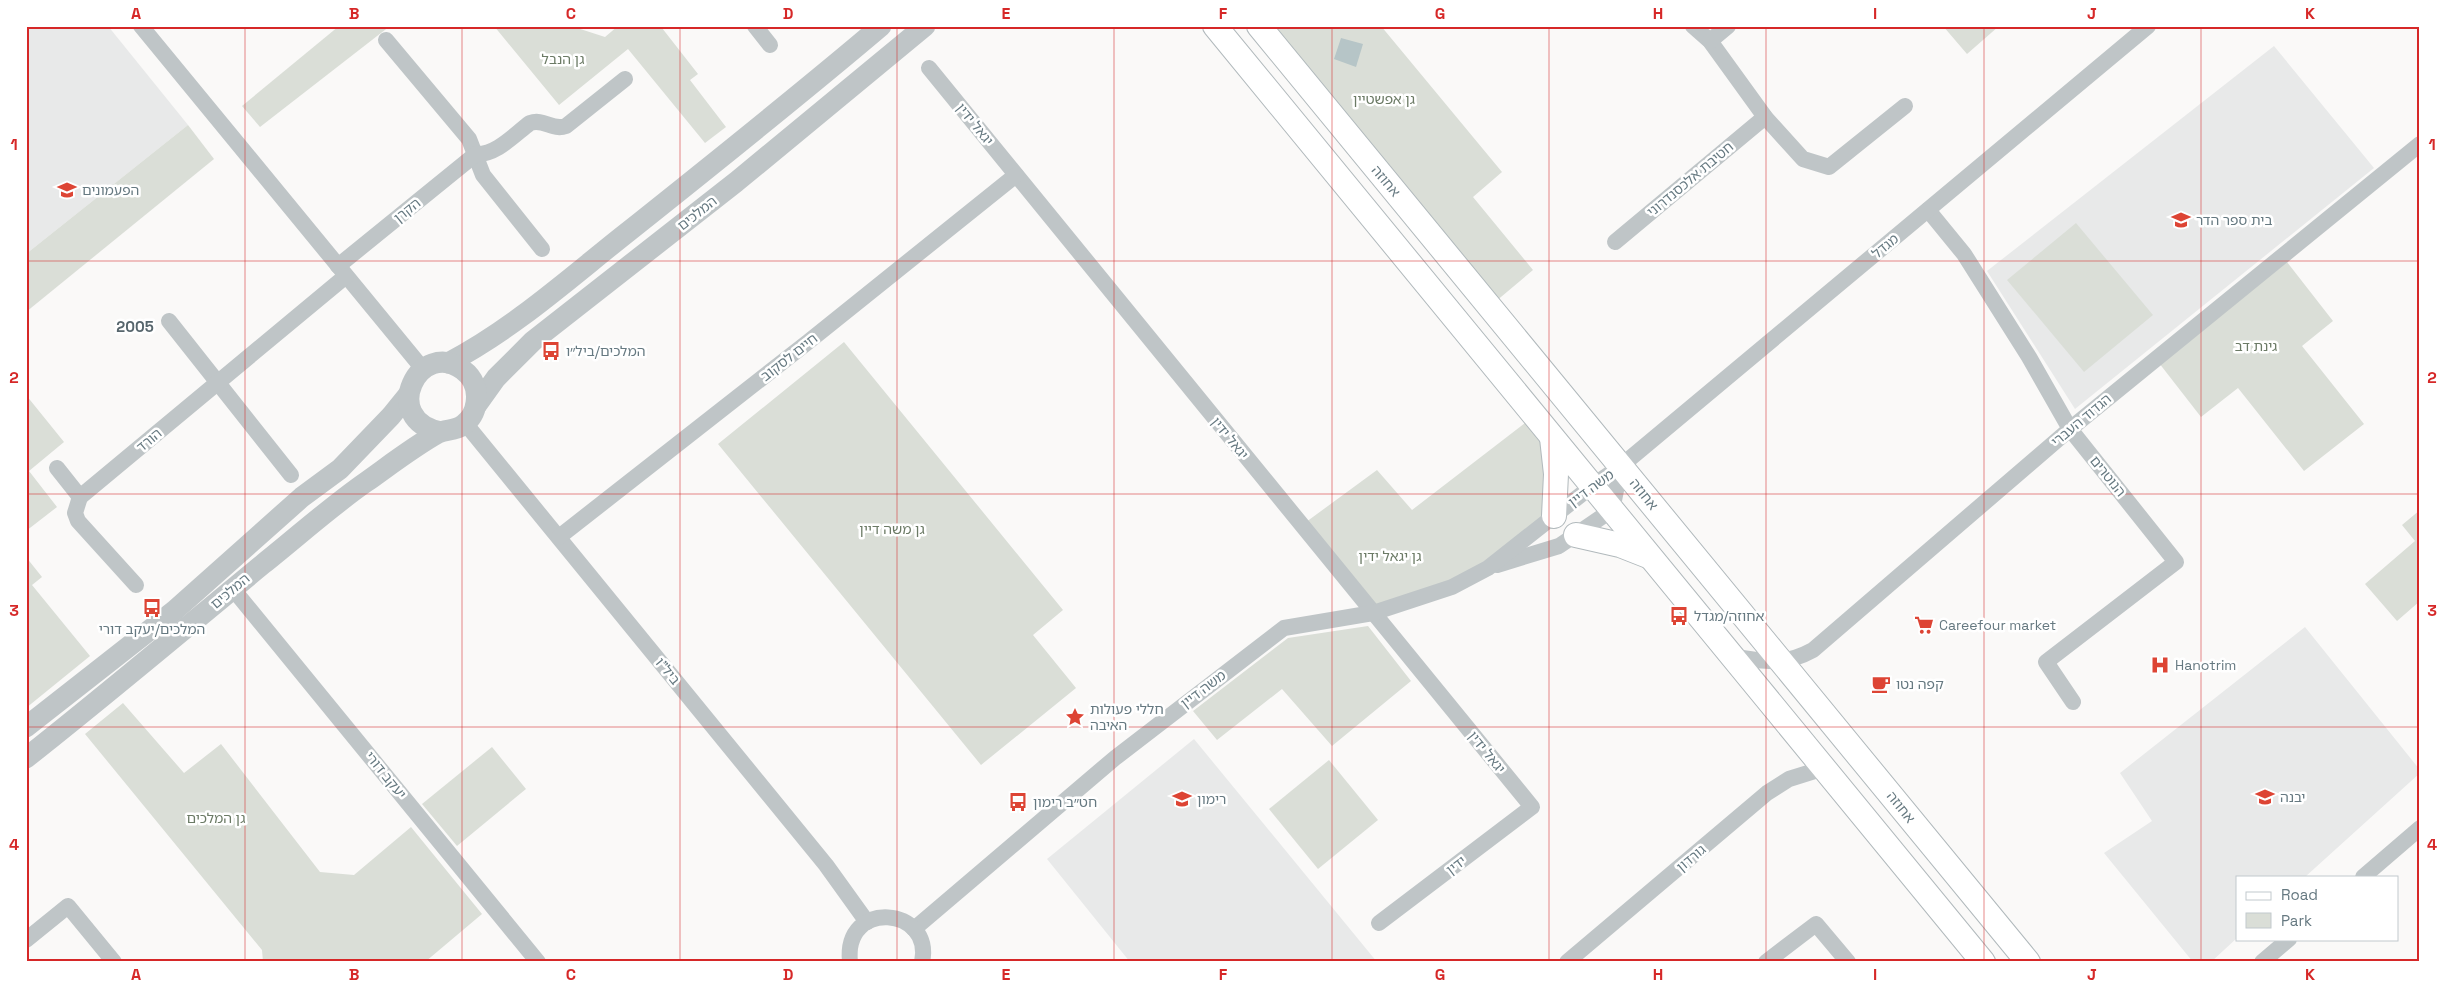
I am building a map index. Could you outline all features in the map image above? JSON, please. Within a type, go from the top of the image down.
[{"type":"main road","points":[[1215,26],[1983,962]]},
{"type":"main road","name":"אחוזה","points":[[1259,26],[2028,962]]},
{"type":"main road","points":[[1552,438],[1556,474],[1554,516]]},
{"type":"main road","points":[[1576,535],[1620,545],[1651,557]]},
{"type":"street","points":[[141,26],[423,369]]},
{"type":"street","points":[[755,26],[770,45]]},
{"type":"street","name":"המלכים","points":[[448,363],[473,350],[518,320],[751,135],[881,26]]},
{"type":"street","name":"המלכים","points":[[471,415],[496,378],[533,341],[736,182],[925,26]]},
{"type":"street","points":[[1693,26],[1710,41],[1765,117],[1803,159],[1829,167],[1905,106]]},
{"type":"street","points":[[1710,41],[1728,26]]},
{"type":"street","name":"מגדל","points":[[1621,466],[2148,26]]},
{"type":"street","points":[[386,40],[469,139],[476,154],[478,166],[490,186],[542,249]]},
{"type":"street","name":"יגאל ידין","points":[[929,68],[1532,807]]},
{"type":"street","name":"הקרן","points":[[342,271],[476,154],[486,154],[530,123],[536,121],[554,128],[566,126],[624,79]]},
{"type":"street","name":"חטיבת אלכסנדרוני","points":[[1615,242],[1765,117]]},
{"type":"street","name":"הגדוד העברי","points":[[1732,656],[1782,662],[1799,658],[1813,650],[2070,429],[2420,144]]},
{"type":"street","name":"חיים לסקוב","points":[[559,537],[808,342],[1016,175]]},
{"type":"street","name":"הנוטרים","points":[[1928,210],[1964,254],[2029,357],[2070,429],[2176,562],[2046,662],[2073,702]]},
{"type":"street","name":"הורד","points":[[80,497],[218,382],[342,271]]},
{"type":"street","points":[[169,321],[291,475]]},
{"type":"street","points":[[448,363],[459,367],[468,374],[474,383],[477,395],[471,415],[452,430],[441,432],[430,430],[412,414],[408,394],[410,385],[423,369],[430,365],[448,363]]},
{"type":"street","name":"המלכים","points":[[26,727],[174,611],[302,498],[340,469],[392,416],[408,394]]},
{"type":"street","name":"ביל\"ו","points":[[471,415],[559,537],[826,865],[867,922]]},
{"type":"street","name":"המלכים","points":[[26,758],[356,489],[441,432]]},
{"type":"street","name":"משה דיין","points":[[914,929],[1123,752],[1284,628],[1373,613],[1452,587],[1488,568],[1592,486],[1621,466]]},
{"type":"street","name":"משה דיין","points":[[1488,568],[1559,546],[1612,510],[1621,466]]},
{"type":"street","points":[[57,468],[80,497],[76,513],[78,521],[136,585]]},
{"type":"street","name":"יעקב דורי","points":[[233,588],[538,962]]},
{"type":"street","name":"גורדון","points":[[1566,962],[1767,793],[1789,779],[1824,768]]},
{"type":"street","name":"ידין","points":[[1379,923],[1532,807]]},
{"type":"street","points":[[2364,876],[2420,828]]},
{"type":"street","points":[[26,940],[68,906],[114,962]]},
{"type":"street","points":[[850,962],[849,950],[852,939],[858,929],[867,922],[879,917],[892,917],[904,921],[914,929],[923,948],[922,962]]},
{"type":"street","points":[[1766,962],[1816,924],[1848,962]]},
{"type":"street","points":[[2262,962],[2288,940]]},
{"type":"shaded area","name":"הפעמונים","points":[[26,26],[108,26],[188,125],[26,254]]},
{"type":"shaded area","points":[[1341,38],[1363,44],[1356,67],[1334,59]]},
{"type":"shaded area","name":"בית ספר הדר","points":[[2274,46],[2374,168],[2075,409],[1987,271]]},
{"type":"shaded area","name":"יבנה","points":[[2305,627],[2420,770],[2420,773],[2306,876],[2236,876],[2236,939],[2211,962],[2193,962],[2104,853],[2152,821],[2120,773]]},
{"type":"shaded area","name":"רימון","points":[[1194,739],[1377,962],[1130,962],[1047,859]]},
{"type":"green space","points":[[339,26],[390,26],[260,127],[242,106]]},
{"type":"green space","name":"גן הנבל","points":[[494,26],[571,26],[605,37],[618,26],[663,26],[662,28],[698,74],[690,80],[726,127],[705,143],[628,49],[559,105]]},
{"type":"green space","name":"גן אפשטיין","points":[[1266,26],[1381,26],[1502,172],[1473,197],[1533,270],[1495,302]]},
{"type":"green space","points":[[1943,26],[1999,26],[1967,54]]},
{"type":"green space","points":[[188,125],[214,159],[26,312],[26,254]]},
{"type":"green space","points":[[2076,223],[2153,315],[2084,372],[2007,280]]},
{"type":"green space","name":"גינת דב","points":[[2287,262],[2333,321],[2302,346],[2364,424],[2304,471],[2238,388],[2201,417],[2159,363]]},
{"type":"green space","name":"גן משה דיין","points":[[844,342],[1063,610],[1033,635],[1076,688],[981,765],[718,444]]},
{"type":"green space","points":[[26,395],[64,442],[29,471],[57,507],[26,531]]},
{"type":"green space","name":"גן יגאל ידין","points":[[1534,416],[1552,438],[1554,516],[1475,575],[1373,613],[1302,525],[1377,470],[1412,510]]},
{"type":"green space","points":[[2420,510],[2420,601],[2397,621],[2365,584],[2415,541],[2402,525]]},
{"type":"green space","points":[[26,557],[42,577],[32,585],[90,656],[26,708]]},
{"type":"green space","points":[[1368,626],[1411,681],[1332,746],[1282,689],[1217,740],[1193,711],[1288,638]]},
{"type":"green space","name":"גן המלכים","points":[[123,703],[184,773],[221,744],[320,872],[354,875],[411,827],[482,914],[425,962],[263,962],[262,950],[85,734]]},
{"type":"green space","points":[[492,747],[526,789],[457,846],[422,804]]},
{"type":"green space","points":[[1329,760],[1378,820],[1318,869],[1269,809]]},
{"type":"place","name":"הפעמונים","points":[[67,190]]},
{"type":"place","name":"בית ספר הדר","points":[[2181,220]]},
{"type":"place","name":"המלכים/ביל״ו","points":[[551,351]]},
{"type":"place","name":"המלכים/יעקב דורי","points":[[152,608]]},
{"type":"place","name":"אחוזה/מגדל","points":[[1679,616]]},
{"type":"place","name":"Careefour market","points":[[1924,625]]},
{"type":"place","name":"Hanotrim","points":[[2160,665]]},
{"type":"place","name":"קפה נטו","points":[[1881,684]]},
{"type":"place","name":"חללי פעולות האיבה","points":[[1075,717]]},
{"type":"place","name":"יבנה","points":[[2265,797]]},
{"type":"place","name":"רימון","points":[[1182,799]]},
{"type":"place","name":"חט״ב רימון","points":[[1018,802]]},
{"type":"district","name":"2005","points":[[135,326]]}]
